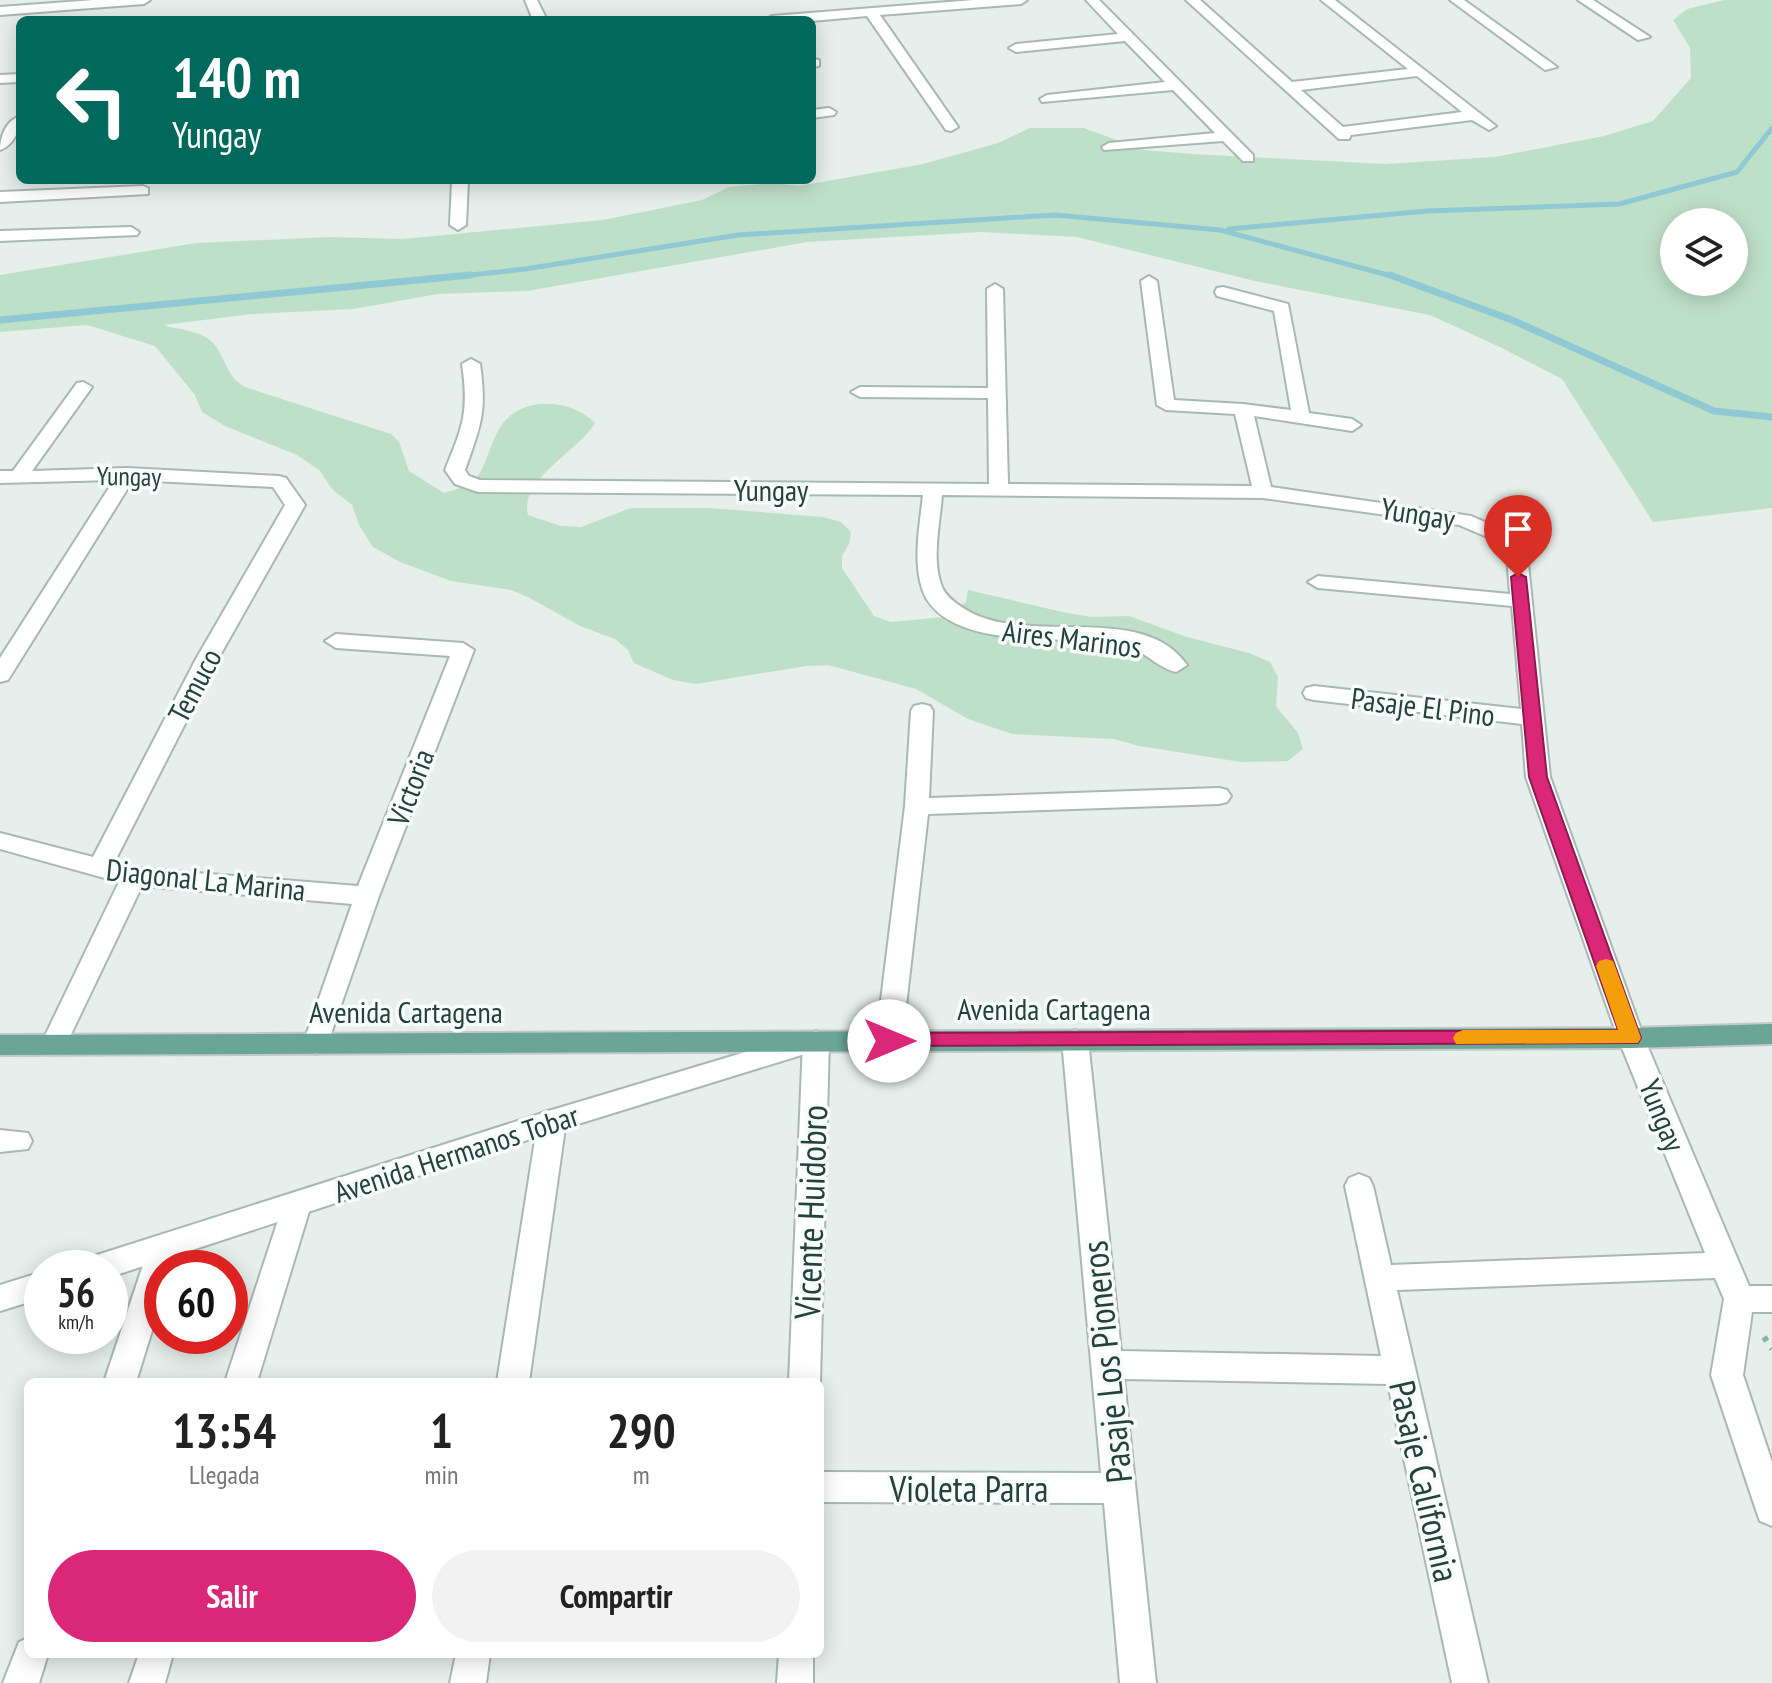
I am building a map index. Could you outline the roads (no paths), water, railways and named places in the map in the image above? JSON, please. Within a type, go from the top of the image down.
[{"type":"main road","name":"Avenida Cartagena","points":[[0,1045],[1631,1038],[1772,1034]]},
{"type":"street","points":[[5,7],[144,0]]},
{"type":"street","points":[[816,16],[950,3],[1021,0]]},
{"type":"street","points":[[1092,0],[1248,158]]},
{"type":"street","points":[[1192,0],[1341,134],[1475,115]]},
{"type":"street","points":[[1327,0],[1489,126]]},
{"type":"street","points":[[1456,0],[1550,67]]},
{"type":"street","points":[[1584,0],[1643,37]]},
{"type":"street","points":[[871,12],[951,127]]},
{"type":"street","points":[[1016,48],[1130,37]]},
{"type":"street","points":[[1289,87],[1420,72]]},
{"type":"street","points":[[1047,99],[1177,85]]},
{"type":"street","points":[[816,114],[829,112]]},
{"type":"street","points":[[2,144],[16,125]]},
{"type":"street","points":[[1109,147],[1226,136]]},
{"type":"street","points":[[458,225],[460,184]]},
{"type":"street","points":[[0,197],[143,191]]},
{"type":"street","points":[[0,236],[131,232]]},
{"type":"street","points":[[1149,281],[1166,405],[1243,409],[1352,425]]},
{"type":"street","points":[[995,289],[999,490]]},
{"type":"street","points":[[1223,292],[1282,308],[1301,418]]},
{"type":"street","name":"Yungay","points":[[471,364],[476,400],[474,420],[455,470],[469,484],[498,487],[1263,492],[1350,502],[1476,524],[1499,535],[1517,554],[1538,777],[1631,1038],[1739,1299]]},
{"type":"street","points":[[9,477],[83,387]]},
{"type":"street","points":[[860,392],[997,393]]},
{"type":"street","points":[[1243,409],[1263,492]]},
{"type":"street","points":[[0,675],[127,474]]},
{"type":"street","name":"Yungay","points":[[9,477],[127,474],[279,482],[295,505]]},
{"type":"street","name":"Aires Marinos","points":[[933,490],[928,547],[930,584],[942,602],[961,619],[1001,631],[1041,636],[1091,634],[1134,640],[1157,649],[1176,665]]},
{"type":"street","name":"Temuco","points":[[99,869],[207,659],[295,505]]},
{"type":"street","points":[[1318,582],[1520,601]]},
{"type":"street","name":"Victoria","points":[[316,1044],[367,896],[463,650],[336,641]]},
{"type":"street","name":"Pasaje El Pino","points":[[1314,693],[1532,718]]},
{"type":"street","points":[[889,1041],[917,806],[922,711]]},
{"type":"street","points":[[917,806],[1219,796]]},
{"type":"street","name":"Diagonal La Marina","points":[[0,841],[134,877],[367,896]]},
{"type":"street","points":[[54,1044],[134,877]]},
{"type":"street","name":"Pasaje Los Pioneros","points":[[1075,1040],[1138,1683]]},
{"type":"street","name":"Avenida Hermanos Tobar","points":[[128,1258],[552,1121],[816,1041]]},
{"type":"street","name":"Vicente Huidobro","points":[[805,1378],[816,1041]]},
{"type":"street","points":[[514,1378],[552,1121]]},
{"type":"street","name":"Pasaje California","points":[[1359,1186],[1470,1683]]},
{"type":"street","points":[[242,1378],[297,1205]]},
{"type":"street","points":[[121,1378],[164,1247]]},
{"type":"street","points":[[1380,1278],[1725,1265]]},
{"type":"street","points":[[0,1298],[24,1291]]},
{"type":"street","points":[[1772,1299],[1739,1299],[1727,1375],[1772,1510]]},
{"type":"street","points":[[1106,1365],[1400,1370]]},
{"type":"street","name":"Violeta Parra","points":[[824,1487],[1119,1488]]},
{"type":"street","points":[[21,1683],[30,1658]]},
{"type":"street","points":[[147,1683],[155,1658]]},
{"type":"street","points":[[468,1683],[472,1658]]},
{"type":"street","points":[[795,1683],[796,1658]]},
{"type":"waterway","points":[[1229,229],[1427,211],[1619,204],[1737,172],[1772,128]]},
{"type":"waterway","points":[[452,277],[525,269],[738,235],[1055,215],[1220,230],[1395,277]]},
{"type":"waterway","points":[[0,320],[470,275]]},
{"type":"waterway","points":[[1390,275],[1512,320],[1714,411],[1772,417]]}]
